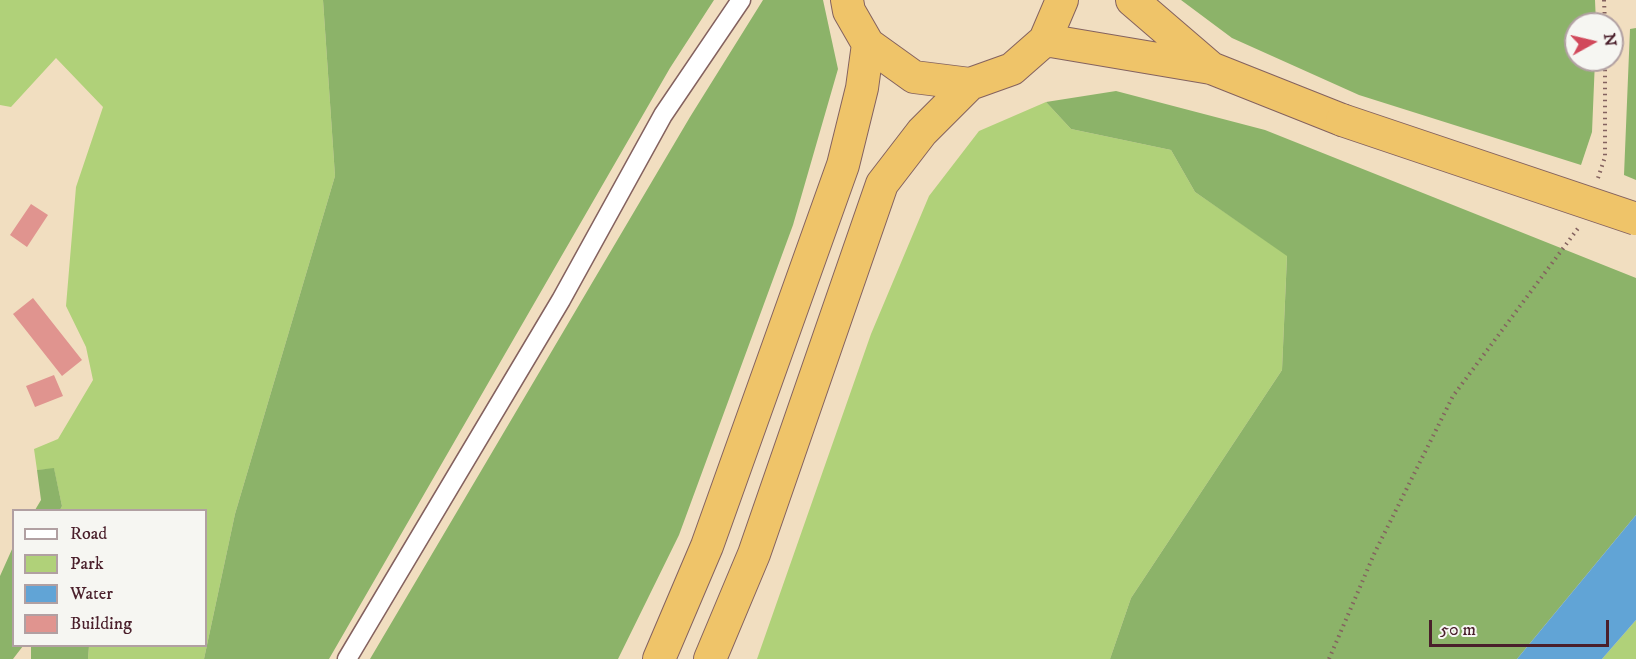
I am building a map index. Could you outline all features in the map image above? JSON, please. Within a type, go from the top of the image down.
[{"type":"highway","points":[[847,0],[849,11],[868,44],[914,77],[970,84]]},
{"type":"highway","points":[[710,659],[754,554],[882,184],[922,132],[970,84],[1012,69],[1045,40],[1062,0]]},
{"type":"highway","points":[[1132,0],[1211,68]]},
{"type":"highway","points":[[1045,40],[1211,68],[1342,120],[1636,219]]},
{"type":"highway","points":[[659,659],[707,546],[843,165],[862,88],[868,44]]},
{"type":"street","points":[[347,659],[561,300],[663,115],[741,0]]},
{"type":"path","points":[[1598,179],[1605,157],[1605,72]]},
{"type":"path","points":[[1329,659],[1375,552],[1453,396],[1582,223]]},
{"type":"green space","points":[[0,0],[323,0],[335,176],[235,514],[207,645],[207,509],[60,509],[62,506],[54,469],[37,470],[34,449],[58,439],[93,380],[86,347],[66,306],[76,187],[103,107],[56,58],[11,107],[0,105]]},
{"type":"green space","points":[[323,0],[714,0],[670,68],[329,659],[204,659],[235,514],[335,176]]},
{"type":"green space","points":[[763,0],[823,0],[838,69],[793,225],[679,535],[618,659],[370,659],[690,117]]},
{"type":"green space","points":[[1181,0],[1595,0],[1596,12],[1564,12],[1564,72],[1594,72],[1592,132],[1581,165],[1359,95],[1232,38]]},
{"type":"green space","points":[[1636,28],[1636,180],[1624,175],[1630,29]]},
{"type":"green space","points":[[1116,91],[1265,130],[1636,278],[1636,515],[1517,659],[1110,659],[1131,598],[1282,370],[1287,256],[1195,192],[1171,150],[1071,129],[1046,102]]},
{"type":"green space","points":[[1046,102],[1071,129],[1171,150],[1195,192],[1287,255],[1282,370],[1131,598],[1110,659],[757,659],[871,334],[929,196],[979,131]]},
{"type":"green space","points":[[54,468],[62,506],[60,509],[36,509],[41,500],[37,470]]},
{"type":"green space","points":[[12,549],[12,647],[22,647],[13,659],[0,659],[0,576]]},
{"type":"green space","points":[[1636,620],[1636,659],[1602,659]]},
{"type":"green space","points":[[31,647],[89,647],[88,659],[31,659]]},
{"type":"green space","points":[[89,647],[207,647],[204,659],[88,659]]},
{"type":"water","points":[[1636,515],[1636,620],[1602,659],[1517,659]]},
{"type":"building","points":[[31,204],[48,215],[27,247],[10,235]]},
{"type":"building","points":[[33,298],[82,360],[62,376],[13,314]]},
{"type":"building","points":[[54,375],[63,396],[35,407],[26,386]]}]
